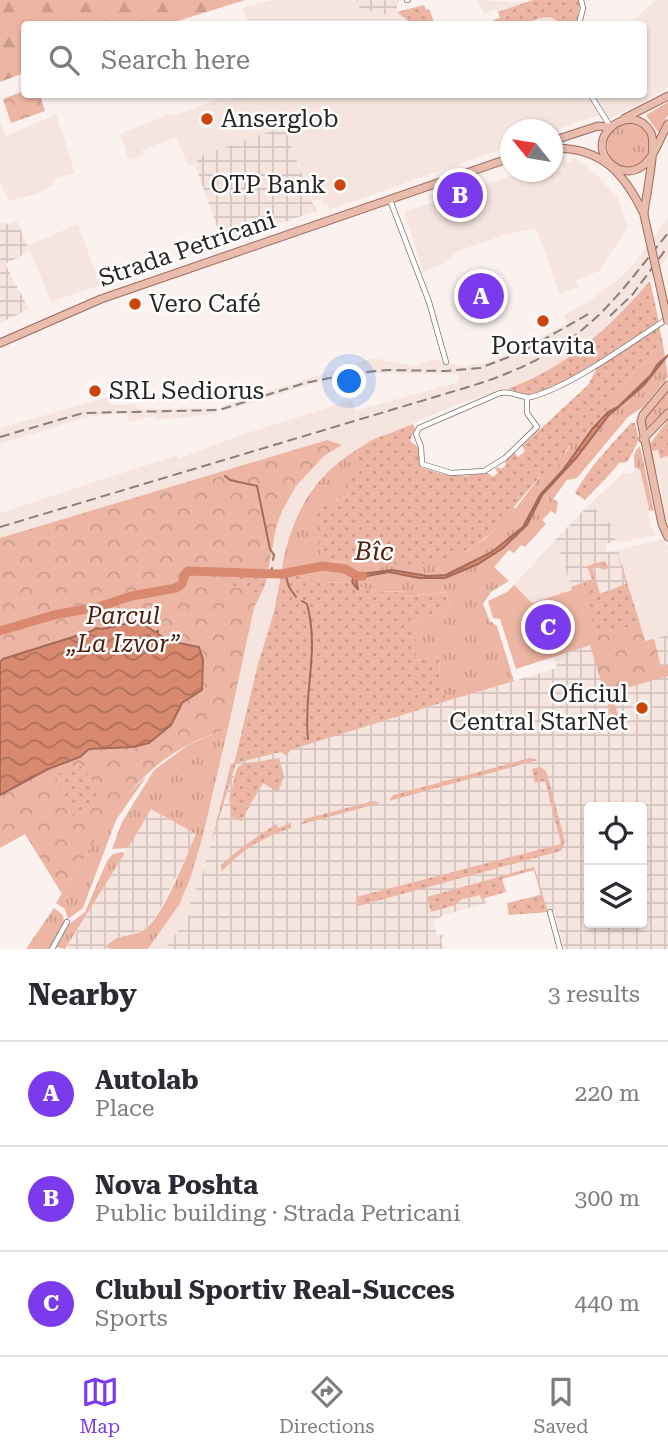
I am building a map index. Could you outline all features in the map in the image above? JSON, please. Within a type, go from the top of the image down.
[{"type":"main road","points":[[668,96],[619,121],[610,127],[603,138],[603,150],[629,186],[644,214],[668,320]]},
{"type":"main road","points":[[619,121],[627,119],[642,123],[652,134],[654,150],[644,214]]},
{"type":"main road","points":[[563,148],[588,153],[624,171],[638,169],[648,162],[668,124]]},
{"type":"main road","points":[[563,137],[598,126],[610,127]]},
{"type":"main road","name":"Strada Petricani","points":[[0,344],[94,301],[500,161]]},
{"type":"main road","points":[[668,385],[643,415],[641,427],[668,537]]},
{"type":"main road","points":[[643,439],[668,413]]},
{"type":"main road","points":[[645,449],[655,427]]},
{"type":"street","points":[[580,0],[583,8],[580,21]]},
{"type":"street","points":[[592,98],[610,127]]},
{"type":"street","points":[[389,199],[429,302],[446,362]]},
{"type":"street","points":[[527,398],[527,413],[537,428],[491,468],[458,474],[422,464],[421,447],[416,434],[419,428],[500,393],[511,392],[527,398],[575,377],[668,320]]},
{"type":"street","points":[[550,912],[560,949]]},
{"type":"street","points":[[51,949],[67,922]]},
{"type":"shaded area","points":[[272,0],[357,0],[360,9],[388,15],[424,5],[426,10],[429,9],[434,21],[247,21],[242,8]]},
{"type":"shaded area","points":[[357,0],[399,2],[397,12],[388,15],[360,9]]},
{"type":"shaded area","points":[[477,0],[578,0],[580,4],[577,21],[491,21],[501,17],[496,9],[485,14]]},
{"type":"shaded area","points":[[655,0],[668,0],[668,87],[609,119],[598,98],[647,98],[647,21],[633,21]]},
{"type":"shaded area","points":[[224,98],[226,101],[234,98],[589,98],[599,115],[563,128],[563,119],[500,119],[500,150],[329,210],[327,203],[323,204],[321,199],[313,201],[284,127],[200,156],[195,165],[188,165],[176,137],[142,150],[144,155],[129,160],[120,134],[170,114],[172,116]]},
{"type":"shaded area","points":[[56,114],[75,173],[56,178],[52,185],[36,194],[9,201],[0,182],[0,121],[6,136]]},
{"type":"shaded area","points":[[284,127],[316,211],[223,243],[195,165],[200,156]]},
{"type":"shaded area","points":[[573,157],[598,176],[617,197],[628,227],[599,271],[576,280],[579,287],[560,294],[536,228],[458,251],[443,264],[423,272],[404,212],[500,180],[563,182],[563,164],[572,162]]},
{"type":"shaded area","points":[[668,217],[668,255],[656,274],[621,314],[570,359],[515,386],[458,404],[367,443],[337,463],[312,488],[302,504],[284,552],[282,571],[268,571],[282,511],[296,486],[325,455],[341,445],[327,440],[0,538],[0,513],[177,455],[179,459],[241,435],[352,400],[355,411],[459,382],[459,374],[375,373],[315,383],[223,412],[225,405],[373,358],[413,366],[433,359],[466,366],[489,362],[515,352],[567,323],[564,316],[622,276]]},
{"type":"shaded area","points":[[17,221],[30,251],[5,264],[29,309],[0,323],[0,222],[8,224]]},
{"type":"shaded area","points":[[78,224],[98,279],[101,278],[103,284],[51,302],[28,246]]},
{"type":"shaded area","points":[[108,397],[111,405],[136,404],[138,409],[215,408],[216,414],[157,420],[155,416],[129,422],[125,413],[101,415],[0,444],[0,428]]},
{"type":"shaded area","points":[[658,450],[660,458],[668,456],[668,525],[661,506],[659,476],[654,472],[652,452]]},
{"type":"shaded area","points":[[635,467],[640,470],[653,532],[658,535],[617,543],[611,524],[590,504],[624,472],[633,474]]},
{"type":"shaded area","points":[[590,504],[611,524],[616,541],[606,544],[607,552],[618,550],[645,641],[668,635],[668,949],[564,949],[554,911],[529,914],[525,899],[541,894],[534,870],[502,879],[506,892],[486,897],[487,903],[444,915],[433,921],[437,936],[444,934],[441,939],[443,949],[165,949],[193,910],[190,903],[203,872],[231,764],[557,668],[554,657],[596,643],[583,583],[571,587],[556,539]]},
{"type":"shaded area","points":[[556,539],[572,590],[532,603],[514,585]]},
{"type":"shaded area","points":[[662,539],[668,546],[668,635],[645,641],[618,550]]},
{"type":"shaded area","points":[[267,575],[281,575],[274,612],[203,872],[190,903],[193,910],[165,949],[148,949],[179,905],[202,838],[254,608]]},
{"type":"shaded area","points":[[151,809],[197,834],[159,911],[147,929],[111,940],[106,946],[111,949],[66,949]]},
{"type":"green space","points":[[0,0],[245,0],[178,21],[21,21],[21,74],[0,82]]},
{"type":"green space","points":[[533,0],[578,0],[580,4],[577,21],[557,21],[551,17],[532,21],[492,21],[500,18],[498,12]]},
{"type":"green space","points":[[424,5],[426,10],[429,9],[434,21],[408,21],[397,12]]},
{"type":"green space","points":[[21,92],[21,98],[41,98],[45,111],[11,123],[3,99]]},
{"type":"green space","points":[[668,102],[668,115],[658,132],[646,115]]},
{"type":"green space","points":[[629,123],[644,130],[651,145],[644,160],[629,167],[614,160],[607,145],[614,130]]},
{"type":"green space","points":[[650,281],[659,322],[558,384],[529,394],[507,389],[549,369],[586,345]]},
{"type":"green space","points":[[659,326],[663,344],[650,353],[650,358],[637,369],[612,404],[580,441],[570,445],[558,466],[542,474],[515,509],[473,547],[452,558],[428,563],[386,565],[384,560],[321,562],[316,514],[324,506],[350,494],[342,478],[359,465],[353,452],[372,440],[413,424],[415,429],[410,441],[419,448],[420,467],[443,474],[465,476],[488,473],[493,477],[498,473],[495,469],[506,465],[505,460],[513,451],[518,457],[525,451],[522,446],[588,385],[598,366]]},
{"type":"green space","points":[[663,344],[668,377],[643,407],[628,417],[577,478],[567,480],[553,499],[558,502],[556,514],[551,511],[542,520],[546,524],[525,547],[521,545],[514,553],[509,550],[494,567],[509,581],[491,592],[483,604],[490,621],[497,626],[514,681],[447,701],[439,680],[440,657],[416,660],[416,635],[412,622],[451,608],[445,592],[405,597],[406,592],[386,592],[366,589],[355,583],[325,582],[297,575],[281,575],[286,548],[296,519],[310,494],[328,472],[353,452],[359,465],[350,494],[334,501],[321,562],[385,560],[386,565],[441,561],[467,551],[486,538],[515,509],[542,474],[558,465],[571,445],[580,441],[612,404],[637,369],[650,358],[650,353]]},
{"type":"green space","points":[[668,390],[668,408],[650,428],[646,427],[646,416]]},
{"type":"green space","points":[[668,420],[668,456],[660,458],[658,450],[652,451],[655,466],[652,464],[649,445]]},
{"type":"green space","points":[[631,423],[635,423],[639,440],[628,461],[619,463],[585,500],[575,493],[594,465]]},
{"type":"green space","name":"Parcul „La Izvor”","points":[[327,440],[342,445],[325,455],[296,486],[276,528],[266,583],[254,608],[228,728],[188,745],[166,758],[130,791],[87,852],[62,894],[25,834],[0,848],[0,538]]},
{"type":"green space","points":[[640,446],[654,511],[647,510],[649,508],[640,470],[635,467],[634,455]]},
{"type":"green space","points":[[617,550],[640,624],[595,635],[583,583],[592,579],[587,566],[604,561],[609,568],[602,570],[600,566],[593,569],[600,594],[626,584]]},
{"type":"green space","points":[[267,575],[261,594],[246,588],[229,588],[227,580],[229,577]]},
{"type":"green space","points":[[281,575],[297,575],[326,582],[355,583],[360,587],[387,592],[407,592],[406,597],[445,592],[451,608],[412,622],[416,634],[416,660],[440,657],[439,680],[447,701],[290,750],[287,756],[281,752],[236,763],[211,844],[274,612]]},
{"type":"green space","points":[[583,583],[597,643],[516,669],[500,619],[493,618],[488,601],[507,592],[514,585],[532,603],[572,590],[571,587]]},
{"type":"green space","points":[[640,624],[645,641],[654,639],[661,666],[668,665],[668,676],[612,692],[620,723],[614,725],[590,645],[596,643],[595,635]]},
{"type":"green space","points":[[228,728],[202,839],[179,905],[148,949],[106,947],[115,939],[149,926],[169,895],[196,834],[151,809],[128,848],[112,849],[122,822],[154,770],[188,745]]},
{"type":"green space","points":[[279,758],[284,777],[278,792],[263,783],[241,821],[232,817],[229,799],[237,768],[243,764]]},
{"type":"green space","points":[[530,758],[538,760],[389,801],[393,795]]},
{"type":"green space","points":[[76,765],[81,766],[106,797],[73,816],[55,776]]},
{"type":"green space","points":[[540,767],[547,774],[565,841],[561,851],[358,906],[356,897],[561,844],[545,781],[535,783],[532,769]]},
{"type":"green space","points":[[147,776],[116,820],[83,908],[68,919],[65,909],[56,903],[108,819]]},
{"type":"green space","points":[[374,801],[380,803],[299,825],[308,818]]},
{"type":"green space","points":[[291,823],[291,828],[254,845],[222,871],[221,865],[241,848],[276,824],[278,828]]},
{"type":"green space","points":[[125,853],[65,949],[56,947],[68,925],[85,912],[107,861],[113,854]]},
{"type":"green space","points":[[534,867],[548,912],[509,915],[507,903],[541,895],[534,870],[502,879],[506,892],[481,899],[480,895],[462,899],[455,905],[431,912],[427,897]]},
{"type":"green space","points":[[54,908],[63,915],[64,922],[49,949],[26,949]]},
{"type":"water","points":[[668,355],[644,385],[609,415],[577,457],[542,495],[527,525],[503,548],[478,564],[445,578],[419,578],[389,572],[356,578],[358,590],[352,582],[354,575],[392,570],[428,576],[446,575],[492,552],[523,527],[540,495],[563,470],[593,428],[651,375]]},
{"type":"water","points":[[139,621],[155,632],[158,631],[158,634],[169,641],[199,647],[203,660],[202,690],[182,703],[171,725],[149,743],[133,747],[89,749],[80,757],[48,769],[0,795],[0,662],[96,628]]},
{"type":"waterway","points":[[225,476],[230,480],[257,486],[273,560]]},
{"type":"waterway","name":"Bîc","points":[[0,631],[54,615],[176,588],[182,584],[188,571],[281,574],[323,566],[345,569],[357,576],[363,576]]},
{"type":"waterway","name":"Bîc","points":[[270,574],[272,568]]},
{"type":"waterway","points":[[285,573],[289,587],[296,597]]},
{"type":"waterway","points":[[302,601],[307,604],[312,639],[308,739]]},
{"type":"railway","points":[[0,527],[475,385],[524,366],[569,340],[595,318],[628,283],[668,233]]},
{"type":"railway","points":[[610,316],[633,294],[666,249]]},
{"type":"railway","points":[[0,437],[83,413],[219,410],[305,383],[355,373],[480,368],[522,352],[590,313]]},
{"type":"place","name":"Anserglob","points":[[207,119]]},
{"type":"place","name":"OTP Bank","points":[[340,185]]},
{"type":"place","name":"Nova Poshta","points":[[460,195]]},
{"type":"place","name":"Autolab","points":[[481,296]]},
{"type":"place","name":"Vero Café","points":[[135,304]]},
{"type":"place","name":"Portavita","points":[[543,321]]},
{"type":"place","name":"SRL Sediorus","points":[[95,391]]},
{"type":"place","name":"Clubul Sportiv Real-Succes","points":[[548,627]]},
{"type":"place","name":"Oficiul Central StarNet","points":[[642,708]]}]
